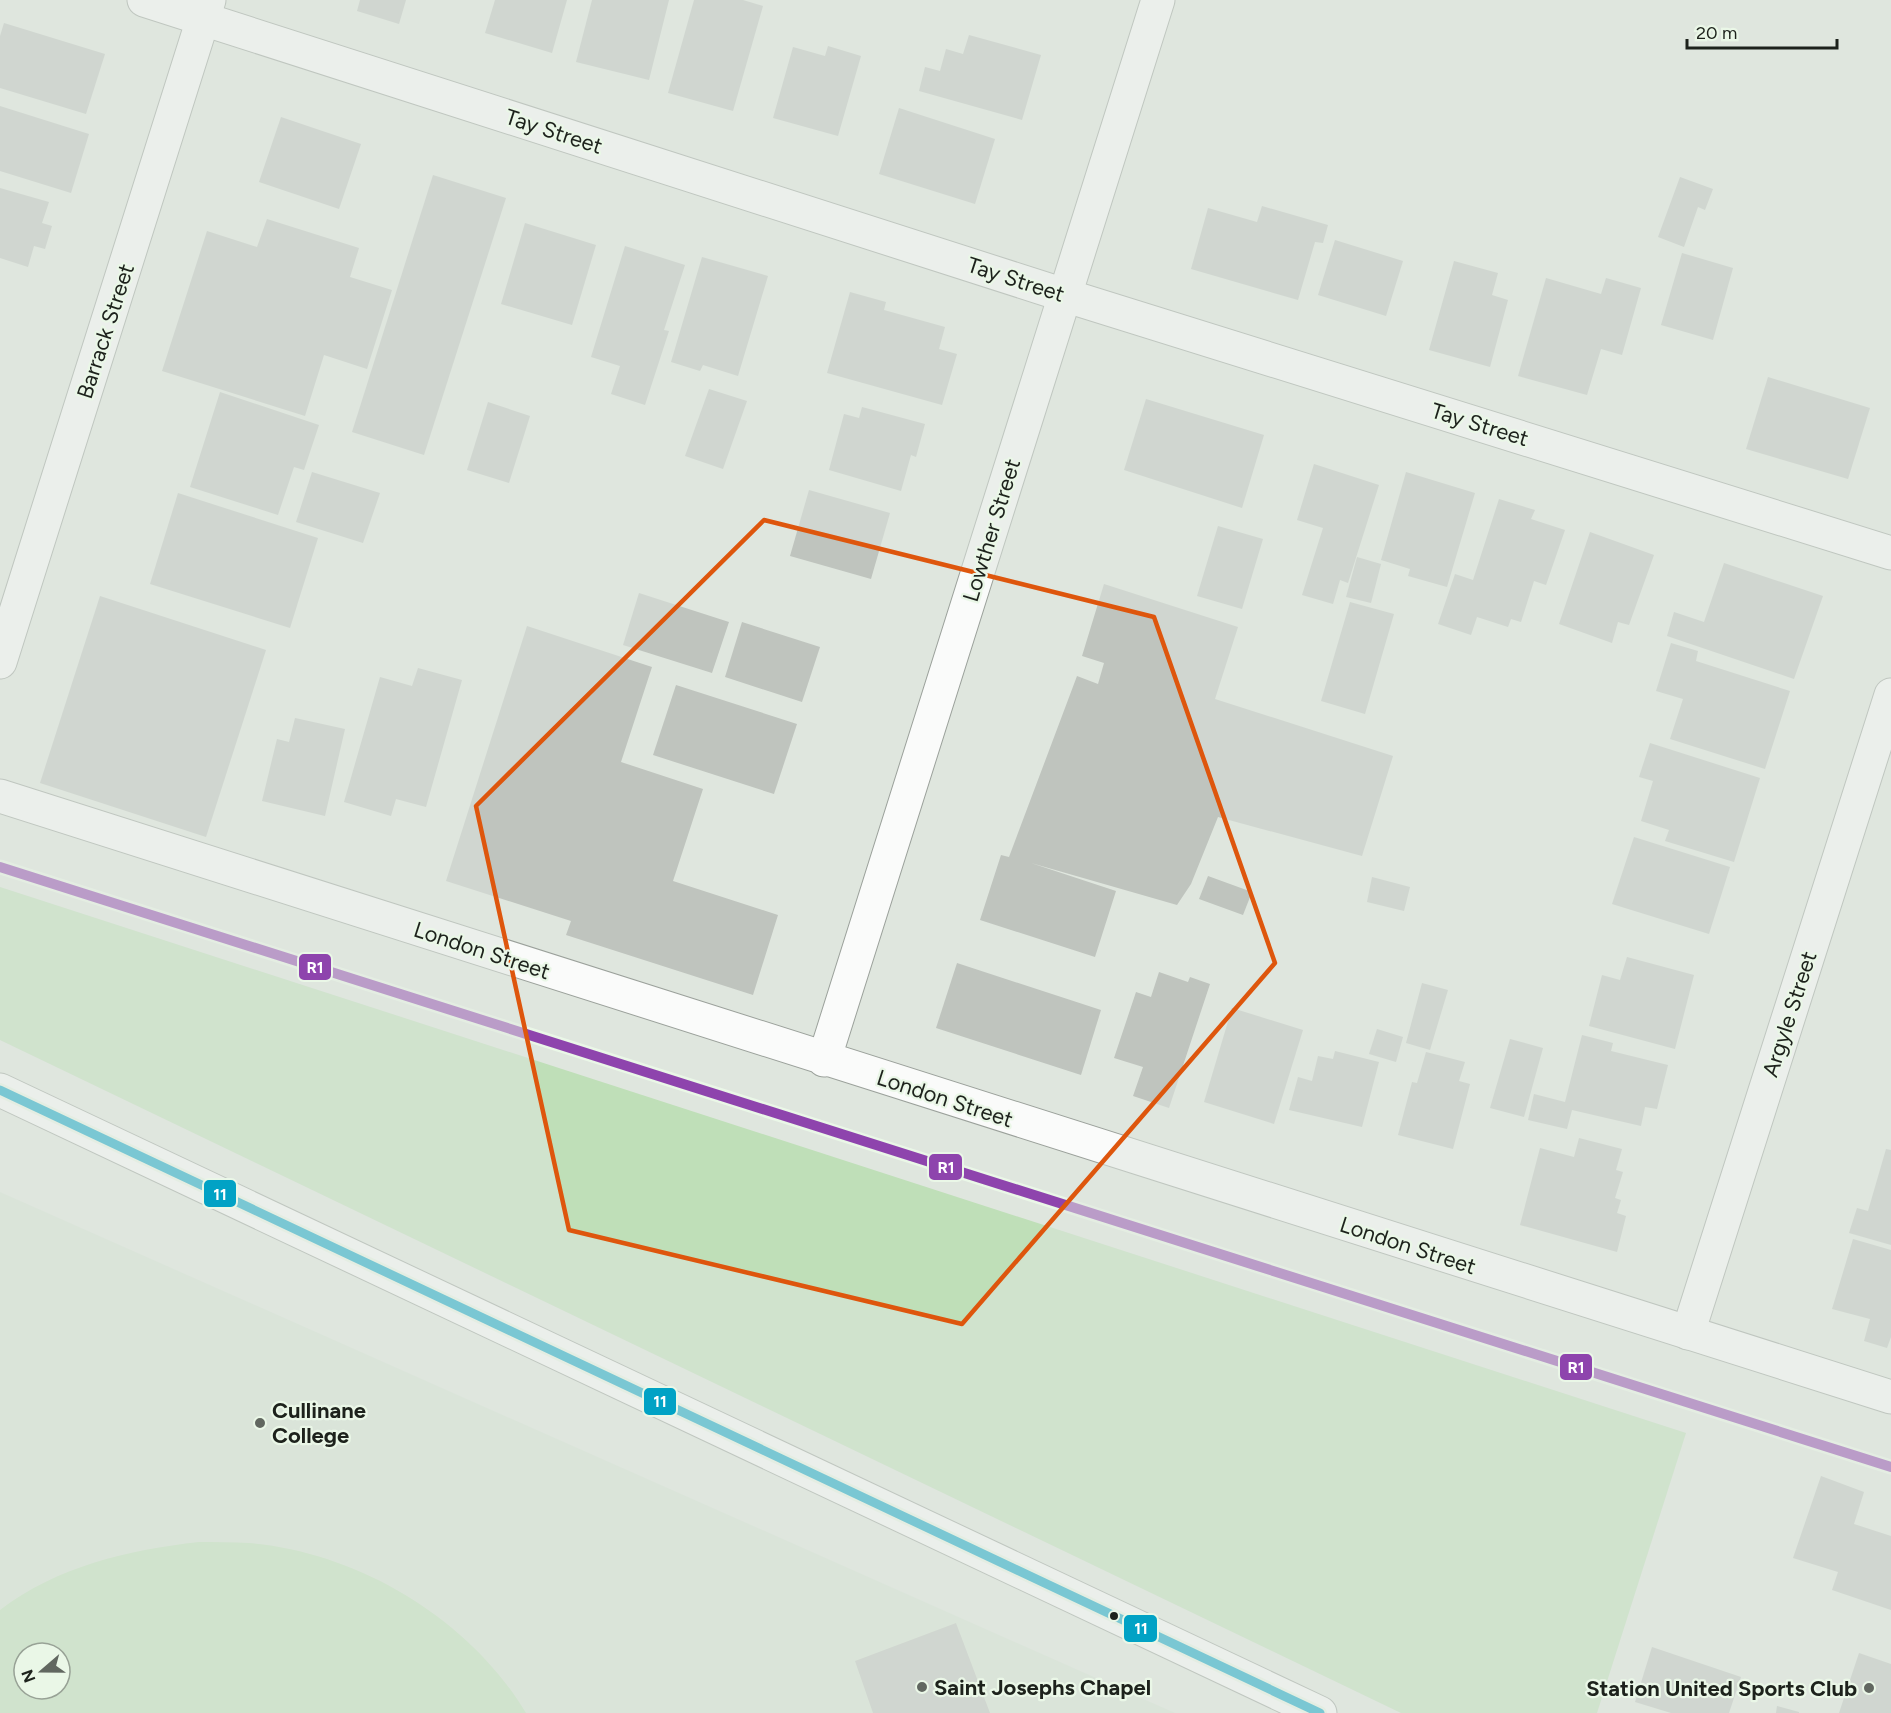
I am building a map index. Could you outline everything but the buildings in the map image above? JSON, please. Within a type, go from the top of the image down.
[{"type":"street","name":"Tay Street","points":[[144,0],[206,9],[1064,295],[1891,553]]},
{"type":"street","name":"Lowther Street","points":[[824,1060],[1158,0]]},
{"type":"street","name":"Barrack Street","points":[[0,662],[206,9]]},
{"type":"street","name":"Argyle Street","points":[[1688,1333],[1891,695]]},
{"type":"street","name":"London Street","points":[[0,796],[824,1060],[1891,1397]]},
{"type":"street","points":[[0,1090],[1320,1713]]},
{"type":"highlighted area","points":[[764,520],[1154,617],[1275,963],[962,1324],[569,1230],[476,806]]},
{"type":"shaded area","name":"Cullinane College","points":[[0,1192],[1175,1713],[0,1713]]},
{"type":"green space","points":[[0,887],[1686,1433],[1597,1713],[1401,1713],[0,1040]]},
{"type":"green space","points":[[199,1542],[249,1543],[290,1549],[330,1560],[370,1576],[407,1596],[442,1620],[474,1648],[502,1679],[526,1713],[0,1713],[0,1610],[22,1595],[70,1571],[120,1555]]},
{"type":"transit line","name":"R1","points":[[0,867],[1891,1467]]},
{"type":"transit line","name":"11","points":[[0,1090],[1320,1713]]},
{"type":"place","name":"Cullinane College","points":[[260,1423]]},
{"type":"place","name":"Saint Josephs Chapel","points":[[922,1687]]},
{"type":"place","name":"Station United Sports Club","points":[[1869,1688]]}]
